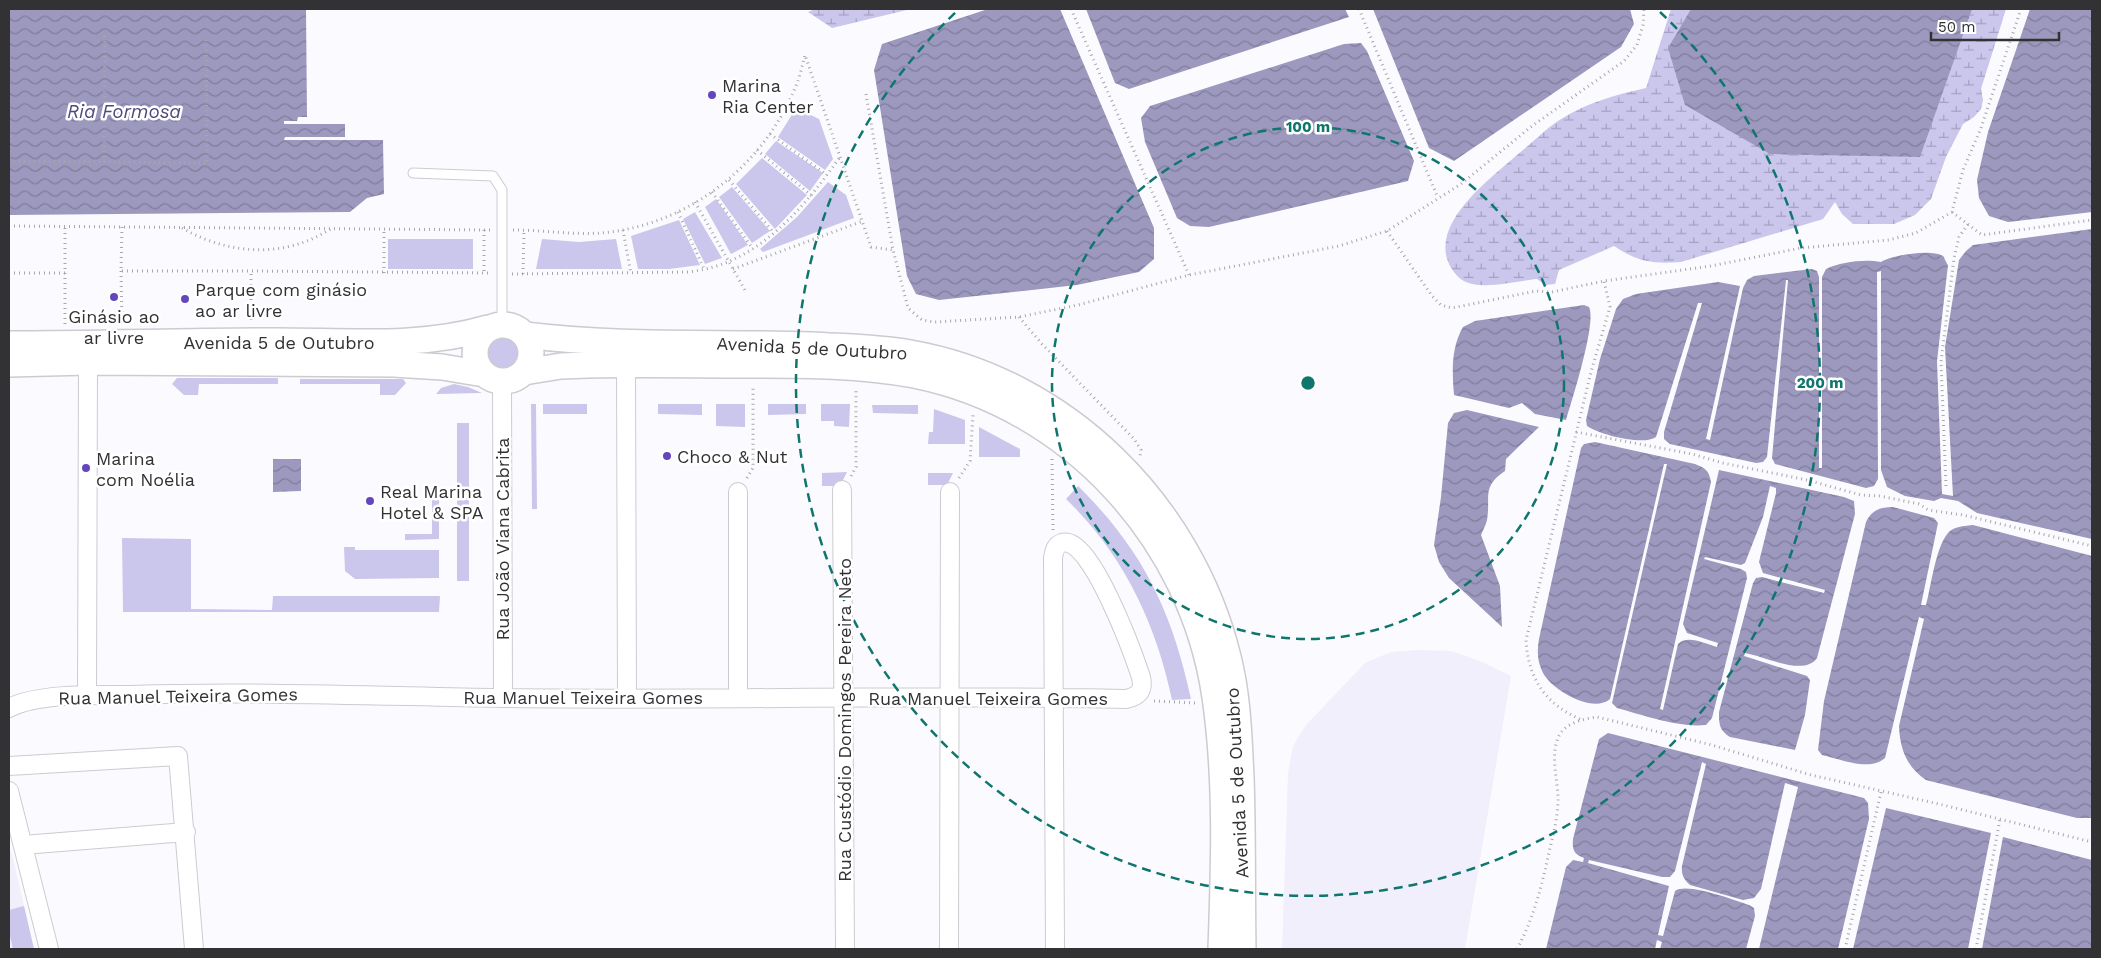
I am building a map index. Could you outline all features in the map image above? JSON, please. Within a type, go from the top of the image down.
[{"type":"main road","name":"Avenida 5 de Outubro","points":[[9,344],[412,341],[462,336],[495,326]]},
{"type":"main road","points":[[495,326],[519,329],[525,335],[532,350],[531,358],[503,376],[475,359],[477,341],[495,326]]},
{"type":"main road","name":"Avenida 5 de Outubro","points":[[525,335],[588,341],[863,348],[909,352],[949,362],[1012,386],[1042,403],[1094,439],[1133,478],[1163,517],[1191,561],[1216,619],[1228,657],[1239,731],[1243,949]]},
{"type":"main road","name":"Avenida 5 de Outubro","points":[[9,364],[88,362],[394,364],[442,366],[503,376],[561,366],[626,364],[856,368],[942,381],[974,392],[1008,408],[1052,433],[1089,462],[1136,512],[1171,563],[1196,622],[1211,679],[1218,723],[1223,895],[1221,949]]},
{"type":"main road","points":[[1204,949],[1223,895]]},
{"type":"street","points":[[87,696],[88,362]]},
{"type":"street","points":[[626,364],[627,698]]},
{"type":"street","name":"Rua João Viana Cabrita","points":[[503,376],[503,698]]},
{"type":"street","name":"Rua Custódio Domingos Pereira Neto","points":[[842,490],[845,949]]},
{"type":"street","points":[[738,492],[738,698]]},
{"type":"street","points":[[949,949],[950,492]]},
{"type":"street","name":"Rua Manuel Teixeira Gomes","points":[[16,705],[87,696],[231,694],[503,698],[950,697],[1126,699],[1135,697],[1141,692],[1143,685],[1129,640],[1113,603],[1092,568],[1074,545],[1066,542],[1060,543],[1054,549],[1053,558]]},
{"type":"street","points":[[1053,558],[1055,949]]},
{"type":"street","points":[[9,766],[178,756],[186,832],[194,949]]},
{"type":"street","points":[[9,791],[12,815],[23,845],[49,949]]},
{"type":"street","points":[[23,845],[186,832]]},
{"type":"lane","points":[[413,173],[493,176],[502,190],[502,274],[495,326]]},
{"type":"path","points":[[1071,9],[1189,275]]},
{"type":"path","points":[[1359,9],[1438,198]]},
{"type":"path","points":[[866,94],[893,250],[908,308],[922,320],[1019,317],[1078,305],[1189,275],[1339,246],[1387,231],[1461,184],[1532,126],[1624,61],[1637,44],[1643,25],[1644,9]]},
{"type":"path","points":[[1387,231],[1432,296],[1441,305],[1452,308],[1536,291],[1552,292],[1604,280],[1711,266],[1801,248],[1889,240],[1916,233],[1952,212],[1964,170],[1981,128],[2021,9]]},
{"type":"path","points":[[104,162],[105,35]]},
{"type":"path","points":[[10,36],[9,161],[207,163],[206,37]]},
{"type":"path","points":[[9,226],[384,228],[524,230],[579,234],[622,230],[678,212],[729,180],[770,134],[795,88],[805,55],[871,247],[893,250]]},
{"type":"path","points":[[770,134],[827,175]]},
{"type":"path","points":[[757,150],[812,196]]},
{"type":"path","points":[[122,271],[631,274],[705,271],[730,263],[774,233],[812,196],[840,156]]},
{"type":"path","points":[[729,180],[774,233]]},
{"type":"path","points":[[712,192],[753,249]]},
{"type":"path","points":[[695,202],[746,292]]},
{"type":"path","points":[[678,212],[705,271]]},
{"type":"path","points":[[1952,212],[1982,235],[2092,220]]},
{"type":"path","points":[[733,269],[863,221]]},
{"type":"path","points":[[1946,486],[1941,362],[1954,258],[1959,238],[1968,224]]},
{"type":"path","points":[[65,226],[65,324],[74,324]]},
{"type":"path","points":[[112,325],[122,325],[122,227]]},
{"type":"path","points":[[181,227],[222,246],[257,250],[292,246],[308,241],[333,228]]},
{"type":"path","points":[[384,228],[384,273]]},
{"type":"path","points":[[484,230],[484,274]]},
{"type":"path","points":[[523,274],[524,230]]},
{"type":"path","points":[[622,230],[631,274]]},
{"type":"path","points":[[251,271],[251,341]]},
{"type":"path","points":[[9,273],[65,273]]},
{"type":"path","points":[[1580,719],[1564,712],[1541,689],[1532,674],[1527,659],[1526,640],[1576,432],[1610,307],[1604,280]]},
{"type":"path","points":[[1019,317],[1042,344],[1134,439],[1141,450],[1133,478]]},
{"type":"path","points":[[738,492],[753,468],[753,365]]},
{"type":"path","points":[[842,490],[856,467],[856,368]]},
{"type":"path","points":[[950,492],[970,461],[974,392]]},
{"type":"path","points":[[1576,432],[1692,454],[1723,463],[1807,480],[1861,495],[1880,496],[1919,504],[1928,510],[1963,514],[2092,546]]},
{"type":"path","points":[[1052,433],[1053,558]]},
{"type":"path","points":[[1173,702],[1192,703]]},
{"type":"path","points":[[1517,949],[1529,926],[1539,900],[1556,821],[1558,799],[1555,753],[1560,734],[1580,719],[1597,717],[1712,745],[1812,775],[2092,842]]},
{"type":"path","points":[[1845,949],[1881,792]]},
{"type":"path","points":[[1976,949],[2000,819]]},
{"type":"shaded area","points":[[1417,650],[1451,651],[1480,661],[1511,676],[1465,949],[1282,949],[1288,773],[1293,746],[1306,725],[1365,663],[1391,652]]},
{"type":"shaded area","points":[[9,847],[12,854],[34,949],[9,949]]},
{"type":"green space","points":[[815,9],[911,9],[832,28],[808,12]]},
{"type":"green space","points":[[1671,9],[2006,9],[1981,89],[1983,100],[1981,109],[1974,117],[1963,124],[1946,157],[1931,199],[1915,215],[1894,224],[1853,224],[1842,214],[1835,202],[1823,219],[1681,262],[1662,263],[1646,261],[1631,256],[1614,246],[1559,270],[1555,284],[1545,285],[1537,279],[1482,285],[1466,282],[1461,279],[1450,266],[1445,250],[1447,234],[1454,219],[1465,204],[1492,177],[1558,121],[1600,100],[1646,88]]},
{"type":"green space","points":[[796,108],[819,119],[833,159],[825,170],[778,137]]},
{"type":"green space","points":[[776,141],[823,173],[810,191],[765,154]]},
{"type":"green space","points":[[762,158],[807,195],[775,229],[736,184]]},
{"type":"green space","points":[[828,182],[846,195],[854,218],[763,252],[760,249],[797,217]]},
{"type":"green space","points":[[732,187],[770,231],[752,243],[719,197]]},
{"type":"green space","points":[[716,199],[748,245],[731,254],[705,207]]},
{"type":"green space","points":[[695,212],[722,258],[705,264],[683,219]]},
{"type":"green space","points":[[679,220],[700,265],[669,269],[638,269],[631,236]]},
{"type":"green space","points":[[388,239],[473,239],[473,269],[388,269]]},
{"type":"green space","points":[[542,239],[579,242],[616,239],[622,269],[536,269]]},
{"type":"green space","points":[[503,335],[510,336],[515,340],[519,345],[519,359],[515,364],[510,368],[503,369],[496,368],[491,364],[487,359],[486,352],[487,345],[491,340],[496,336]]},
{"type":"green space","points":[[177,378],[278,378],[278,384],[199,384],[198,395],[184,395],[172,384]]},
{"type":"green space","points":[[300,379],[403,379],[406,383],[395,395],[380,395],[380,384],[300,384]]},
{"type":"green space","points":[[454,384],[482,393],[436,394],[441,388]]},
{"type":"green space","points":[[531,404],[536,404],[537,509],[532,509]]},
{"type":"green space","points":[[543,404],[587,404],[587,414],[543,414]]},
{"type":"green space","points":[[658,404],[702,404],[702,415],[658,414]]},
{"type":"green space","points":[[716,404],[745,404],[745,427],[716,426]]},
{"type":"green space","points":[[768,404],[806,404],[806,414],[768,415]]},
{"type":"green space","points":[[821,404],[850,404],[849,427],[834,426],[834,421],[821,421]]},
{"type":"green space","points":[[872,405],[918,405],[918,414],[873,413]]},
{"type":"green space","points":[[934,409],[965,420],[965,444],[928,444],[929,432],[933,432]]},
{"type":"green space","points":[[457,423],[469,423],[469,581],[457,581]]},
{"type":"green space","points":[[979,427],[1020,449],[1020,457],[979,457]]},
{"type":"green space","points":[[847,472],[840,486],[822,486],[822,473]]},
{"type":"green space","points":[[928,473],[953,473],[947,485],[928,485]]},
{"type":"green space","points":[[1078,486],[1101,510],[1120,534],[1152,584],[1174,638],[1191,699],[1172,700],[1157,644],[1134,591],[1104,543],[1066,499]]},
{"type":"green space","points":[[432,491],[439,495],[439,539],[405,540],[405,534],[432,534]]},
{"type":"green space","points":[[122,538],[191,539],[191,609],[272,610],[273,596],[440,596],[439,612],[123,612]]},
{"type":"green space","points":[[344,547],[355,547],[355,550],[439,550],[439,578],[355,579],[345,571]]},
{"type":"green space","points":[[24,906],[34,949],[13,949],[9,932],[9,910]]},
{"type":"water","name":"Ria Formosa","points":[[9,9],[306,9],[307,117],[298,117],[297,121],[284,121],[284,124],[345,124],[345,137],[285,137],[284,140],[383,140],[384,194],[367,198],[350,212],[9,215]]},
{"type":"water","points":[[988,9],[1060,9],[1154,228],[1154,259],[1139,272],[1077,285],[939,300],[916,294],[907,276],[874,70],[882,44]]},
{"type":"water","points":[[1086,9],[1345,9],[1349,17],[1129,89],[1115,83]]},
{"type":"water","points":[[1373,9],[1630,9],[1634,24],[1621,47],[1454,161],[1429,148]]},
{"type":"water","points":[[1691,9],[1972,9],[1920,157],[1770,154],[1685,105],[1668,48]]},
{"type":"water","points":[[2030,9],[2092,9],[2092,212],[2008,222],[1989,216],[1979,198],[1977,180],[1988,132]]},
{"type":"water","points":[[1361,43],[1367,51],[1414,161],[1408,181],[1209,227],[1190,226],[1177,218],[1145,142],[1141,118],[1150,106],[1344,44]]},
{"type":"water","points":[[2092,229],[2092,539],[1977,513],[1958,501],[1941,498],[1934,501],[1905,496],[1887,487],[1881,470],[1881,271],[1877,272],[1878,479],[1874,486],[1866,488],[1775,464],[1772,458],[1788,280],[1786,280],[1767,457],[1763,462],[1756,463],[1670,444],[1664,439],[1664,432],[1702,303],[1698,303],[1656,437],[1632,440],[1602,433],[1587,426],[1586,420],[1600,359],[1616,309],[1623,299],[1636,294],[1718,282],[1740,286],[1706,439],[1710,440],[1743,288],[1747,280],[1754,276],[1812,269],[1817,271],[1819,277],[1819,468],[1822,468],[1822,277],[1826,269],[1853,262],[1881,262],[1894,257],[1913,254],[1939,254],[1944,257],[1948,265],[1937,361],[1942,494],[1953,496],[1945,347],[1959,260],[1973,245]]},
{"type":"water","points":[[1584,305],[1589,307],[1591,315],[1590,328],[1583,362],[1566,420],[1535,414],[1522,403],[1509,408],[1454,395],[1454,351],[1463,327],[1475,321]]},
{"type":"water","points":[[1467,410],[1539,427],[1506,459],[1505,471],[1493,482],[1488,493],[1487,520],[1481,535],[1500,586],[1502,627],[1449,578],[1439,562],[1434,545],[1448,423],[1454,413]]},
{"type":"water","points":[[1595,442],[1695,464],[1706,470],[1710,478],[1711,482],[1660,709],[1663,710],[1678,644],[1682,641],[1691,640],[1717,647],[1718,643],[1687,633],[1683,624],[1719,470],[1844,497],[1854,501],[1855,514],[1817,658],[1803,666],[1794,666],[1745,653],[1744,656],[1807,676],[1810,680],[1805,715],[1795,750],[1730,737],[1720,726],[1719,720],[1719,712],[1753,583],[1756,578],[1762,577],[1824,593],[1825,590],[1763,573],[1759,562],[1776,493],[1776,488],[1770,486],[1763,517],[1745,563],[1741,565],[1705,557],[1704,559],[1741,569],[1746,572],[1747,578],[1712,718],[1706,725],[1684,725],[1661,720],[1617,708],[1612,703],[1667,464],[1664,464],[1610,699],[1603,703],[1584,702],[1564,693],[1548,680],[1543,673],[1538,656],[1539,639],[1581,448],[1584,444]]},
{"type":"water","points":[[273,459],[301,459],[301,491],[273,492]]},
{"type":"water","points":[[1893,507],[1934,518],[1938,523],[1921,605],[1926,605],[1941,545],[1950,531],[1958,527],[1973,525],[2092,556],[2092,818],[2077,818],[1926,780],[1909,764],[1901,743],[1899,726],[1924,619],[1919,617],[1885,758],[1879,762],[1863,764],[1822,755],[1818,750],[1824,701],[1866,522],[1877,510]]},
{"type":"water","points":[[1608,733],[1864,798],[1868,803],[1869,819],[1838,949],[1759,949],[1798,787],[1785,783],[1761,889],[1754,898],[1743,900],[1690,885],[1686,881],[1682,866],[1706,764],[1702,762],[1675,871],[1670,877],[1662,877],[1589,860],[1588,863],[1669,886],[1658,935],[1663,936],[1675,891],[1681,889],[1700,890],[1749,905],[1754,908],[1755,916],[1746,949],[1660,949],[1662,942],[1657,940],[1655,949],[1546,949],[1566,867],[1573,860],[1583,862],[1584,858],[1574,851],[1573,839],[1599,739]]},
{"type":"water","points":[[1886,808],[1991,833],[1968,949],[1853,949]]},
{"type":"water","points":[[2003,837],[2092,860],[2092,949],[1982,949]]},
{"type":"place","name":"Marina Ria Center","points":[[712,95]]},
{"type":"place","name":"Ginásio ao ar livre","points":[[114,297]]},
{"type":"place","name":"Parque com ginásio ao ar livre","points":[[185,299]]},
{"type":"place","name":"Choco & Nut","points":[[667,456]]},
{"type":"place","name":"Marina com Noélia","points":[[86,468]]},
{"type":"place","name":"Real Marina Hotel & SPA","points":[[370,501]]}]
